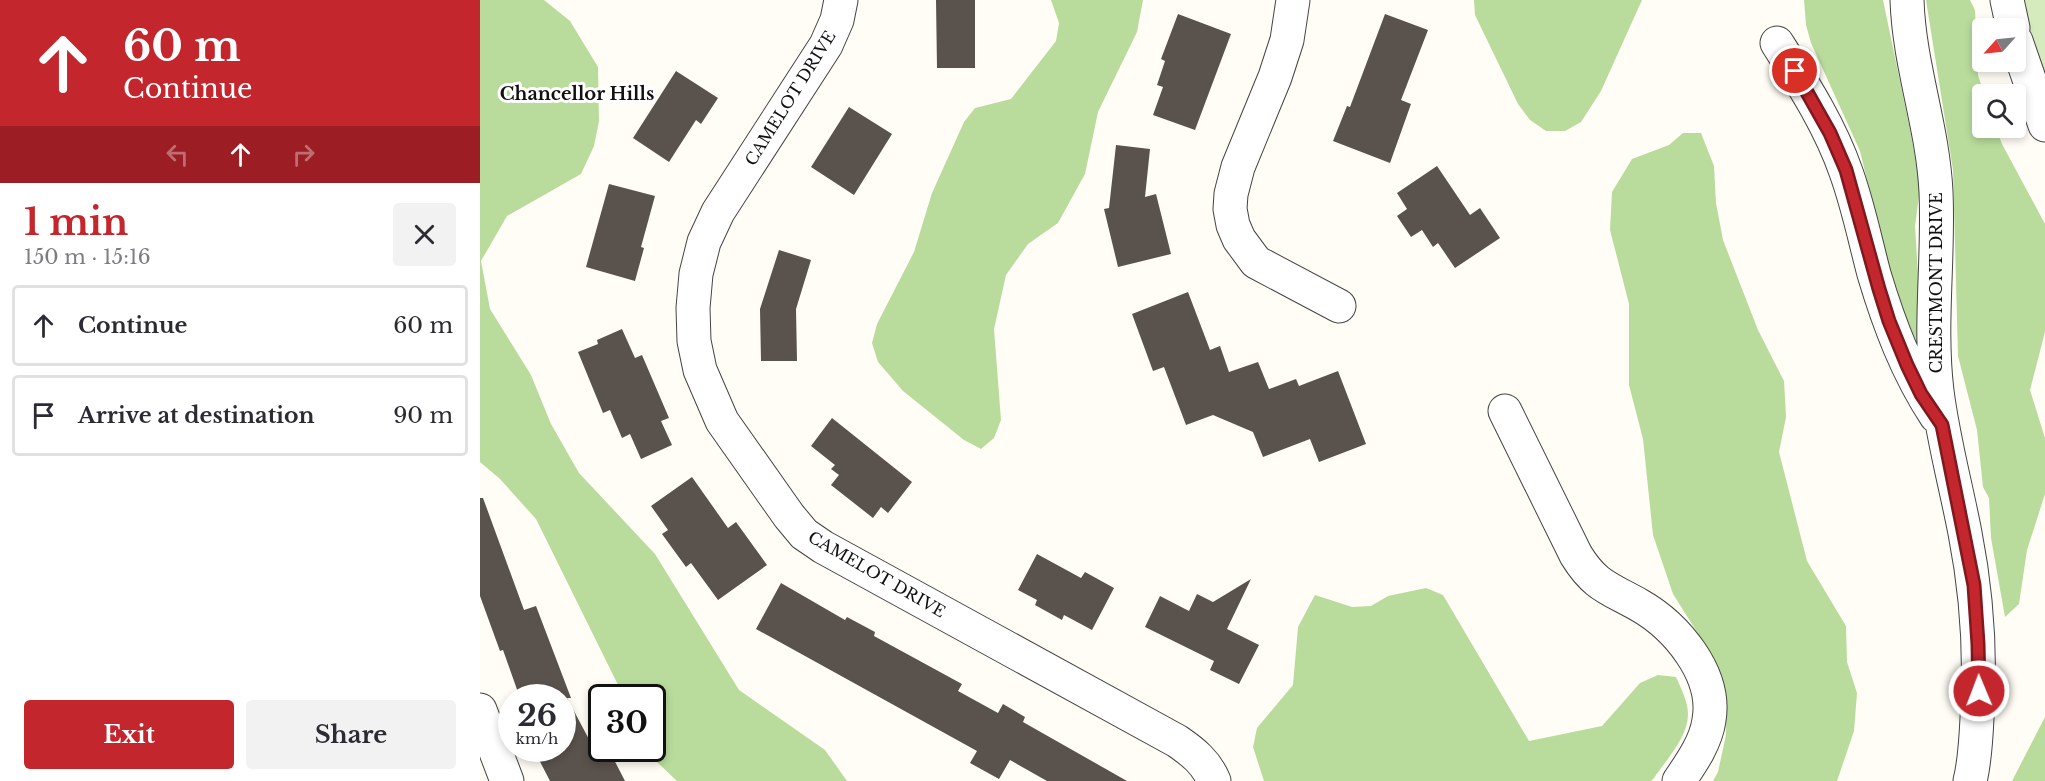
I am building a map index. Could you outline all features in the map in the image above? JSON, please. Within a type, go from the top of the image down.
[{"type":"street","name":"CAMELOT DRIVE","points":[[841,0],[837,20],[826,45],[718,212],[704,243],[696,274],[693,308],[694,341],[700,370],[710,396],[722,421],[804,534],[823,547],[1177,741],[1194,752],[1209,769],[1214,781]]},
{"type":"street","points":[[1293,0],[1287,40],[1275,77],[1238,167],[1231,194],[1230,209],[1239,239],[1256,262],[1339,306]]},
{"type":"street","name":"CRESTMONT DRIVE","points":[[1907,0],[1915,66],[1933,157],[1936,194],[1934,327],[1936,389],[1974,585],[1979,691],[1976,743],[1970,781]]},
{"type":"street","points":[[2007,0],[2011,18]]},
{"type":"street","points":[[1777,43],[1804,85],[1830,133],[1846,170],[1889,321],[1921,394],[1942,425]]},
{"type":"street","points":[[2026,70],[2045,125]]},
{"type":"street","points":[[1505,411],[1586,572],[1600,584],[1639,604],[1663,621],[1682,640],[1698,664],[1708,690],[1710,718],[1703,741],[1679,781]]},
{"type":"street","points":[[480,710],[507,781]]},
{"type":"green space","points":[[480,0],[544,0],[570,21],[598,67],[599,121],[594,146],[581,174],[507,216],[481,261],[490,309],[531,375],[551,424],[579,473],[655,554],[739,690],[825,750],[847,781],[677,781],[657,762],[666,762],[666,684],[618,684],[536,519],[500,479],[480,462]]},
{"type":"green space","points":[[1051,0],[1143,0],[1137,32],[1098,112],[1085,174],[1058,223],[1028,244],[1006,275],[994,329],[1001,420],[994,438],[981,449],[964,440],[903,391],[878,362],[872,343],[877,324],[914,252],[932,193],[964,122],[975,108],[1011,99],[1056,41],[1059,23]]},
{"type":"green space","points":[[1474,0],[1642,0],[1601,91],[1581,122],[1565,131],[1546,131],[1530,120],[1518,104],[1475,15]]},
{"type":"green space","points":[[1804,0],[1883,0],[1920,188],[1915,226],[1922,337],[1910,350],[1899,314],[1860,151],[1811,43],[1806,25]]},
{"type":"green space","points":[[1926,0],[1970,0],[1975,10],[1975,18],[1972,18],[1972,72],[1978,72],[1981,84],[1972,84],[1972,138],[2000,138],[2045,224],[2045,332],[2030,390],[2045,438],[2045,494],[2027,550],[2019,604],[2005,617],[1991,538],[1989,498],[1983,487],[1977,430],[1958,356],[1953,170]]},
{"type":"green space","points":[[2023,0],[2045,0],[2045,83],[2033,51]]},
{"type":"green space","points":[[1683,133],[1701,133],[1714,166],[1716,203],[1723,240],[1758,330],[1784,381],[1786,417],[1779,452],[1807,561],[1846,626],[1847,662],[1857,693],[1854,731],[1837,781],[1713,781],[1718,772],[1726,735],[1724,695],[1714,659],[1673,594],[1653,535],[1643,439],[1629,385],[1629,304],[1610,230],[1612,192],[1632,159],[1669,145]]},
{"type":"green space","points":[[1426,588],[1443,595],[1529,741],[1602,726],[1640,683],[1658,675],[1676,677],[1687,705],[1685,731],[1676,748],[1651,781],[1264,781],[1253,747],[1257,728],[1293,685],[1298,627],[1315,595],[1352,607],[1371,606],[1388,596]]},
{"type":"green space","points":[[2045,717],[2045,781],[2012,781]]},
{"type":"building","points":[[936,0],[975,0],[975,68],[937,68]]},
{"type":"building","points":[[1178,14],[1231,34],[1195,130],[1153,115],[1163,87],[1157,85],[1165,61],[1161,59]]},
{"type":"building","points":[[1385,14],[1428,30],[1401,100],[1411,104],[1390,163],[1333,141],[1347,106],[1350,107]]},
{"type":"building","points":[[676,71],[718,98],[701,124],[696,120],[669,162],[633,138]]},
{"type":"building","points":[[849,107],[892,134],[854,195],[811,167]]},
{"type":"building","points":[[1116,145],[1150,149],[1145,197],[1156,194],[1171,254],[1118,267],[1104,209],[1109,208]]},
{"type":"building","points":[[1437,166],[1470,215],[1480,208],[1500,238],[1455,268],[1438,243],[1433,247],[1422,230],[1411,237],[1397,216],[1407,209],[1397,193]]},
{"type":"building","points":[[609,184],[655,196],[641,247],[644,248],[635,281],[586,267]]},
{"type":"building","points":[[779,250],[811,260],[796,309],[797,361],[761,361],[760,309]]},
{"type":"building","points":[[1188,292],[1210,350],[1220,346],[1229,372],[1258,362],[1269,389],[1296,379],[1299,386],[1338,371],[1366,444],[1319,462],[1310,439],[1263,457],[1253,432],[1213,415],[1186,425],[1164,367],[1153,371],[1132,314]]},
{"type":"building","points":[[622,329],[635,358],[642,355],[669,418],[661,421],[672,445],[641,459],[630,434],[622,438],[610,410],[603,413],[578,352],[598,344],[597,340]]},
{"type":"building","points":[[832,418],[912,482],[888,513],[881,507],[873,518],[831,485],[839,475],[831,469],[835,465],[811,446]]},
{"type":"building","points":[[692,477],[728,528],[736,522],[767,565],[718,600],[691,563],[686,567],[662,534],[668,530],[651,506]]},
{"type":"building","points":[[480,498],[483,498],[524,610],[536,606],[566,684],[515,684],[480,596]]},
{"type":"building","points":[[1037,554],[1081,578],[1085,572],[1114,588],[1092,630],[1064,615],[1062,620],[1035,605],[1037,600],[1018,590]]},
{"type":"building","points":[[1251,579],[1227,629],[1259,645],[1239,684],[1210,670],[1214,661],[1145,627],[1160,596],[1189,611],[1197,594],[1213,602]]},
{"type":"building","points":[[781,583],[845,620],[847,617],[875,632],[874,636],[962,684],[958,691],[998,713],[1003,704],[1025,717],[1023,722],[1127,781],[1047,781],[1010,760],[999,779],[970,763],[977,751],[756,629]]},
{"type":"building","points":[[576,715],[588,737],[588,762],[615,762],[625,781],[550,781],[540,762],[576,762]]},
{"type":"district","name":"Chancellor Hills","points":[[577,94]]},
{"type":"route","points":[[1795,71],[1830,133],[1846,170],[1889,321],[1907,365],[1921,394],[1942,425],[1974,585],[1979,691]]}]
